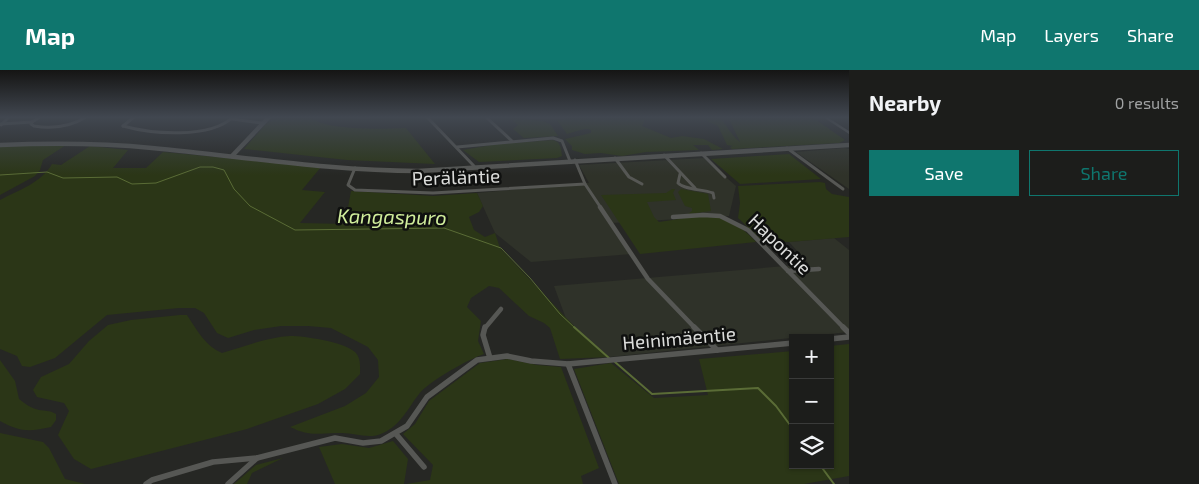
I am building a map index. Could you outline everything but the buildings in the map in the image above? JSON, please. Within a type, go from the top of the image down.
[{"type":"street","points":[[232,156],[250,136]]},
{"type":"street","points":[[446,136],[474,166]]},
{"type":"street","points":[[507,136],[512,141]]},
{"type":"street","points":[[457,147],[512,141],[559,139],[564,144],[585,184],[648,279],[717,350]]},
{"type":"street","points":[[0,145],[80,143],[355,168],[419,171],[474,166],[849,145]]},
{"type":"street","points":[[787,148],[843,188]]},
{"type":"street","points":[[701,153],[725,177]]},
{"type":"street","points":[[664,155],[695,188]]},
{"type":"street","points":[[615,158],[631,180],[642,184]]},
{"type":"street","name":"Peräläntie","points":[[355,168],[348,185],[355,190],[433,193],[585,184]]},
{"type":"street","points":[[680,174],[678,183],[680,186],[691,190],[695,188],[713,193],[714,198]]},
{"type":"street","name":"Hapontie","points":[[673,217],[714,215],[732,218],[748,230],[849,333]]},
{"type":"street","points":[[788,272],[819,269]]},
{"type":"street","points":[[490,358],[482,332],[484,326],[501,310]]},
{"type":"street","points":[[834,339],[849,337]]},
{"type":"street","name":"Heinimäentie","points":[[396,434],[407,426],[427,397],[477,360],[507,356],[568,364],[789,343]]},
{"type":"street","points":[[568,364],[615,484]]},
{"type":"street","points":[[146,484],[152,480],[213,462],[257,458],[335,438],[372,443],[396,434],[424,468]]},
{"type":"street","points":[[228,484],[257,458]]},
{"type":"shaded area","points":[[844,148],[849,149],[849,189],[796,152]]},
{"type":"shaded area","points":[[704,158],[736,186],[729,216],[612,223],[632,254],[531,262],[495,233],[477,193],[589,183],[579,165]]},
{"type":"shaded area","points":[[834,238],[849,250],[849,332],[789,334],[789,338],[609,357],[568,324],[554,286],[809,264],[789,242]]},
{"type":"green space","points":[[255,136],[413,136],[435,164],[347,160],[244,149]]},
{"type":"green space","points":[[522,136],[553,136],[524,138]]},
{"type":"green space","points":[[577,136],[667,136],[671,138],[684,136],[704,139],[723,149],[712,150],[708,145],[693,145],[699,150],[646,152],[622,156],[601,153],[585,154],[572,150],[572,146],[565,139]]},
{"type":"green space","points":[[723,136],[734,136],[740,142],[737,136],[840,136],[845,140],[839,143],[732,149],[730,147],[733,146],[727,145]]},
{"type":"green space","points":[[553,140],[558,142],[561,148],[562,156],[557,158],[479,162],[463,150],[497,144]]},
{"type":"green space","points":[[66,145],[43,160],[40,170],[35,176],[0,195],[0,147]]},
{"type":"green space","points":[[90,146],[128,150],[113,168],[146,168],[163,152],[321,167],[302,190],[325,192],[300,223],[345,224],[351,191],[433,196],[477,193],[483,206],[479,212],[469,217],[474,230],[485,237],[495,233],[500,248],[574,326],[609,357],[560,359],[550,328],[529,316],[499,288],[489,286],[471,298],[467,307],[481,321],[478,341],[484,354],[459,365],[431,383],[419,394],[395,426],[373,436],[342,433],[310,433],[290,427],[345,406],[366,393],[379,377],[378,360],[368,347],[331,328],[281,326],[254,330],[228,338],[217,333],[204,313],[195,308],[107,315],[55,358],[30,367],[22,366],[17,356],[0,349],[0,200],[36,181],[52,164],[61,165]]},
{"type":"green space","points":[[789,154],[821,179],[740,184],[711,159]]},
{"type":"green space","points":[[825,183],[826,189],[832,194],[849,197],[849,237],[789,242],[763,241],[738,218],[740,203],[738,186]]},
{"type":"green space","points":[[675,189],[673,193],[676,200],[647,202],[654,217],[659,222],[700,216],[722,219],[733,223],[756,242],[640,254],[601,195],[666,193]]},
{"type":"green space","points":[[681,189],[708,194],[711,211],[688,214],[692,211],[692,208],[685,206],[678,192]]},
{"type":"green space","points":[[187,315],[206,342],[222,353],[264,340],[282,337],[314,338],[350,348],[357,354],[359,359],[360,374],[345,389],[318,404],[247,429],[91,469],[74,459],[58,435],[69,411],[64,403],[37,397],[33,390],[41,377],[69,364],[89,341],[108,325],[131,320]]},
{"type":"green space","points":[[849,344],[849,476],[804,484],[619,484],[574,369],[611,363],[654,398],[708,395],[699,359],[789,351],[789,469],[834,469],[834,346]]},
{"type":"green space","points":[[508,359],[537,365],[561,367],[599,468],[581,476],[583,484],[406,484],[430,480],[433,465],[403,434],[415,424],[429,401],[480,363]]},
{"type":"green space","points":[[0,360],[15,381],[19,399],[33,408],[56,414],[56,420],[51,427],[25,430],[0,421]]},
{"type":"green space","points":[[0,433],[43,442],[49,448],[65,479],[85,484],[0,484]]},
{"type":"green space","points":[[393,441],[408,459],[404,484],[335,484],[319,447],[342,444],[369,448]]},
{"type":"green space","points":[[283,458],[252,473],[247,484],[234,484],[256,465]]},
{"type":"waterway","name":"Kangaspuro","points":[[0,175],[47,172],[63,178],[117,177],[132,184],[156,183],[200,167],[213,167],[224,170],[234,189],[250,206],[295,230],[444,228],[501,248],[530,278],[560,314],[575,328]]},
{"type":"waterway","name":"Kangaspuro","points":[[574,327],[609,358]]},
{"type":"waterway","name":"Kangaspuro","points":[[615,362],[652,394],[758,388],[776,406],[789,424]]},
{"type":"waterway","name":"Kangaspuro","points":[[823,469],[834,484]]}]
